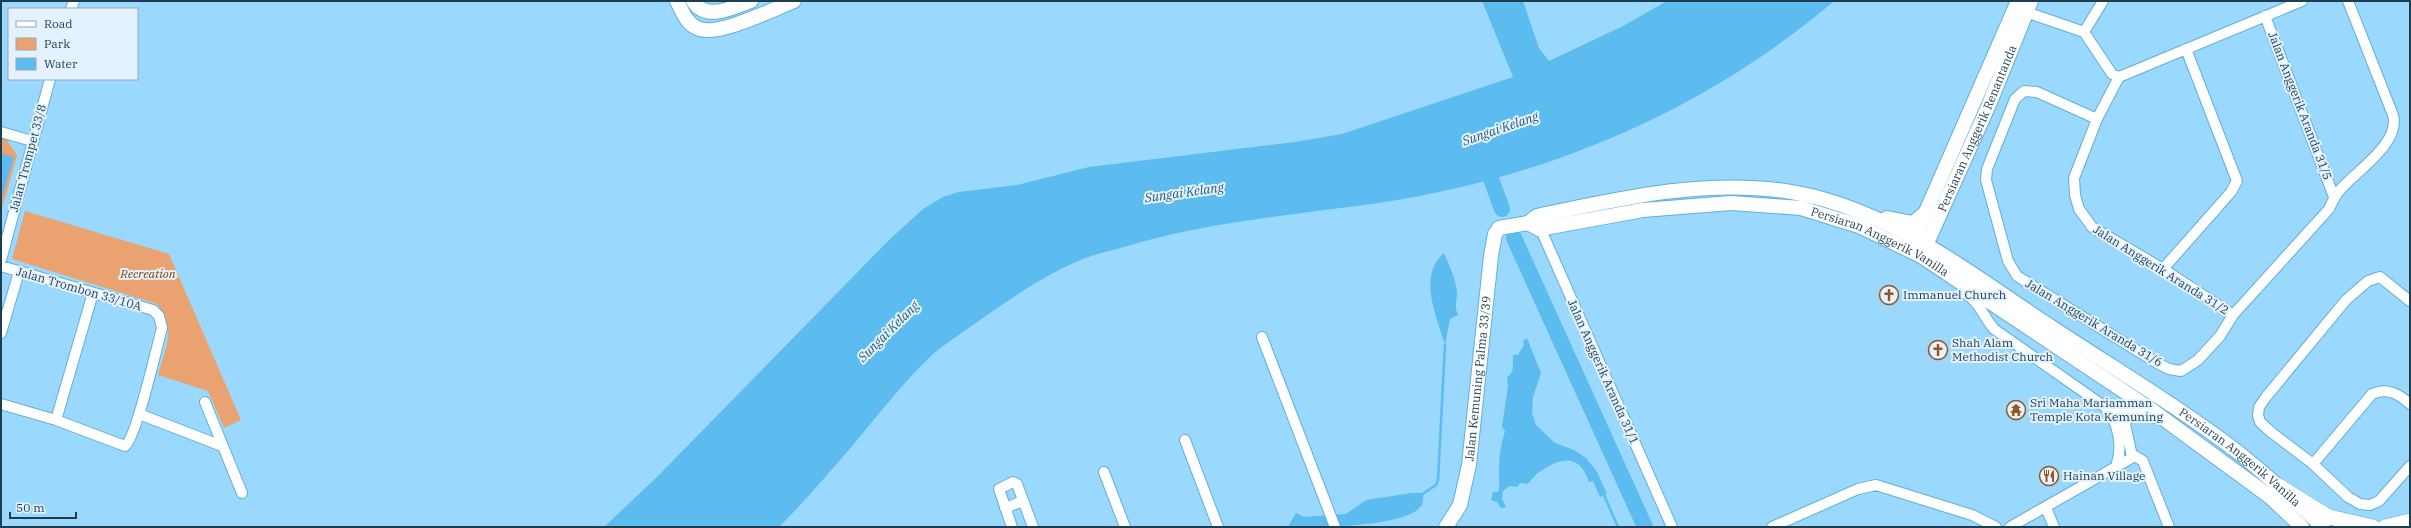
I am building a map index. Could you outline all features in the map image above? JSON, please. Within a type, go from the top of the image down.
[{"type":"main road","points":[[677,1],[690,23],[697,28],[707,30],[726,27],[794,1]]},
{"type":"main road","points":[[693,1],[702,10],[711,12],[721,12],[751,1]]},
{"type":"main road","name":"Persiaran Anggerik Renantanda","points":[[1918,246],[1988,107],[2023,6]]},
{"type":"main road","name":"Persiaran Anggerik Vanilla","points":[[1535,223],[1626,198],[1681,190],[1731,187],[1786,191],[1812,197],[1865,214],[1918,246],[1938,268],[2125,391],[2175,428],[2212,452],[2269,496],[2302,527]]},
{"type":"main road","name":"Persiaran Anggerik Vanilla","points":[[1499,228],[1643,210],[1707,204],[1764,204],[1801,208],[1836,218],[1918,246],[1951,261],[2202,427],[2277,485],[2323,527]]},
{"type":"main road","points":[[1865,214],[1913,223],[1934,213],[1940,240],[1951,261]]},
{"type":"main road","name":"Jalan Kemuning Palma 33/39","points":[[1446,527],[1460,505],[1470,465],[1491,256],[1495,234],[1499,228]]},
{"type":"main road","points":[[2277,485],[2329,517],[2373,527]]},
{"type":"main road","points":[[2385,527],[2410,521]]},
{"type":"street","points":[[2084,32],[2103,1]]},
{"type":"street","points":[[2023,6],[2084,32],[2112,74],[2119,77],[2302,1]]},
{"type":"street","name":"Jalan Anggerik Aranda 31/6","points":[[2097,119],[2037,92],[2024,91],[2015,99],[1987,169],[1986,180],[1991,202],[2013,272],[2157,363],[2176,371],[2186,369],[2198,360],[2220,336],[2233,315],[2329,209],[2334,197],[2386,144],[2395,125],[2387,97],[2348,1]]},
{"type":"street","name":"Jalan Anggerik Aranda 31/5","points":[[2265,16],[2334,197]]},
{"type":"street","points":[[2163,269],[2231,192],[2237,181],[2186,49]]},
{"type":"street","name":"Jalan Anggerik Aranda 31/2","points":[[2119,77],[2097,119],[2074,178],[2078,209],[2092,227],[2163,269],[2233,315]]},
{"type":"street","name":"Jalan Trompet 33/8","points":[[1,260],[50,80]]},
{"type":"street","points":[[1,132],[32,141]]},
{"type":"street","name":"Jalan Anggerik Aranda 31/1","points":[[1535,223],[1672,527]]},
{"type":"street","name":"Jalan Trombon 33/10A","points":[[1,266],[153,310],[162,322],[162,328],[139,414],[130,441],[122,446],[56,420]]},
{"type":"street","points":[[1938,268],[1945,279],[1975,300],[1980,306],[1984,317],[1994,329],[2105,407],[2113,418],[2119,438],[2120,457],[2116,467]]},
{"type":"street","points":[[1,333],[19,272]]},
{"type":"street","points":[[2410,301],[2380,278],[2368,281],[2346,300],[2259,407],[2260,422],[2313,464],[2348,497],[2360,504],[2370,505],[2379,500],[2410,466]]},
{"type":"street","points":[[1,404],[56,420],[93,293]]},
{"type":"street","points":[[1262,338],[1335,527]]},
{"type":"street","points":[[2313,464],[2372,394],[2392,392],[2399,394],[2410,404]]},
{"type":"street","points":[[205,402],[242,493]]},
{"type":"street","points":[[2105,407],[2132,410],[2146,414],[2175,428]]},
{"type":"street","points":[[2132,410],[2125,424],[2132,456]]},
{"type":"street","points":[[139,414],[222,446]]},
{"type":"street","points":[[1185,440],[1218,527]]},
{"type":"street","points":[[2010,527],[2046,508],[2132,456],[2138,457],[2143,461],[2169,527]]},
{"type":"street","points":[[1104,472],[1125,527]]},
{"type":"street","points":[[1012,527],[998,492],[1001,486],[1016,482],[1033,527]]},
{"type":"street","points":[[1772,527],[1858,490],[1876,484],[1972,514],[1996,527]]},
{"type":"street","points":[[1005,508],[1023,501]]},
{"type":"street","points":[[2046,508],[2054,527]]},
{"type":"green space","points":[[1,138],[6,139],[17,155],[1,212]]},
{"type":"green space","name":"Recreation","points":[[25,211],[169,254],[241,420],[224,428],[208,391],[158,375],[168,339],[168,330],[167,322],[157,304],[12,259]]},
{"type":"water","name":"Sungai Kelang","points":[[1482,1],[1523,1],[1539,48],[1549,61],[1623,26],[1667,1],[1834,1],[1783,41],[1729,77],[1673,109],[1614,137],[1553,160],[1491,179],[1428,194],[1364,205],[1243,221],[1183,232],[1098,254],[1068,266],[1006,302],[933,354],[899,389],[853,445],[779,527],[604,527],[656,478],[888,241],[923,209],[943,197],[959,192],[1017,185],[1089,167],[1295,142],[1342,134],[1513,77]]},
{"type":"water","points":[[1,154],[14,157],[1,200]]},
{"type":"water","points":[[1444,253],[1455,283],[1457,293],[1456,307],[1458,315],[1450,319],[1445,345],[1434,310],[1430,285],[1436,262]]},
{"type":"water","points":[[1527,338],[1541,373],[1533,397],[1532,413],[1536,425],[1555,443],[1574,450],[1586,458],[1597,472],[1607,494],[1600,497],[1593,481],[1589,482],[1581,467],[1570,461],[1563,461],[1549,466],[1539,472],[1527,484],[1520,483],[1517,487],[1509,486],[1503,491],[1502,499],[1506,507],[1501,508],[1497,502],[1491,500],[1493,492],[1498,492],[1499,486],[1500,454],[1505,431],[1502,427],[1508,386],[1507,377],[1513,370],[1513,355],[1518,355],[1524,345],[1523,341]]},
{"type":"water","points":[[1412,493],[1424,493],[1422,505],[1413,513],[1399,518],[1361,525],[1288,527],[1296,513],[1304,517],[1346,514],[1366,500]]},
{"type":"waterway","points":[[1484,160],[1502,209]]},
{"type":"waterway","points":[[1514,238],[1645,527]]},
{"type":"waterway","points":[[1424,493],[1436,485],[1438,480],[1445,345]]},
{"type":"waterway","points":[[1604,495],[1618,527]]},
{"type":"place","name":"Immanuel Church","points":[[1889,295]]},
{"type":"place","name":"Shah Alam Methodist Church","points":[[1938,350]]},
{"type":"place","name":"Sri Maha Mariamman Temple Kota Kemuning","points":[[2016,410]]},
{"type":"place","name":"Hainan Village","points":[[2049,476]]}]
